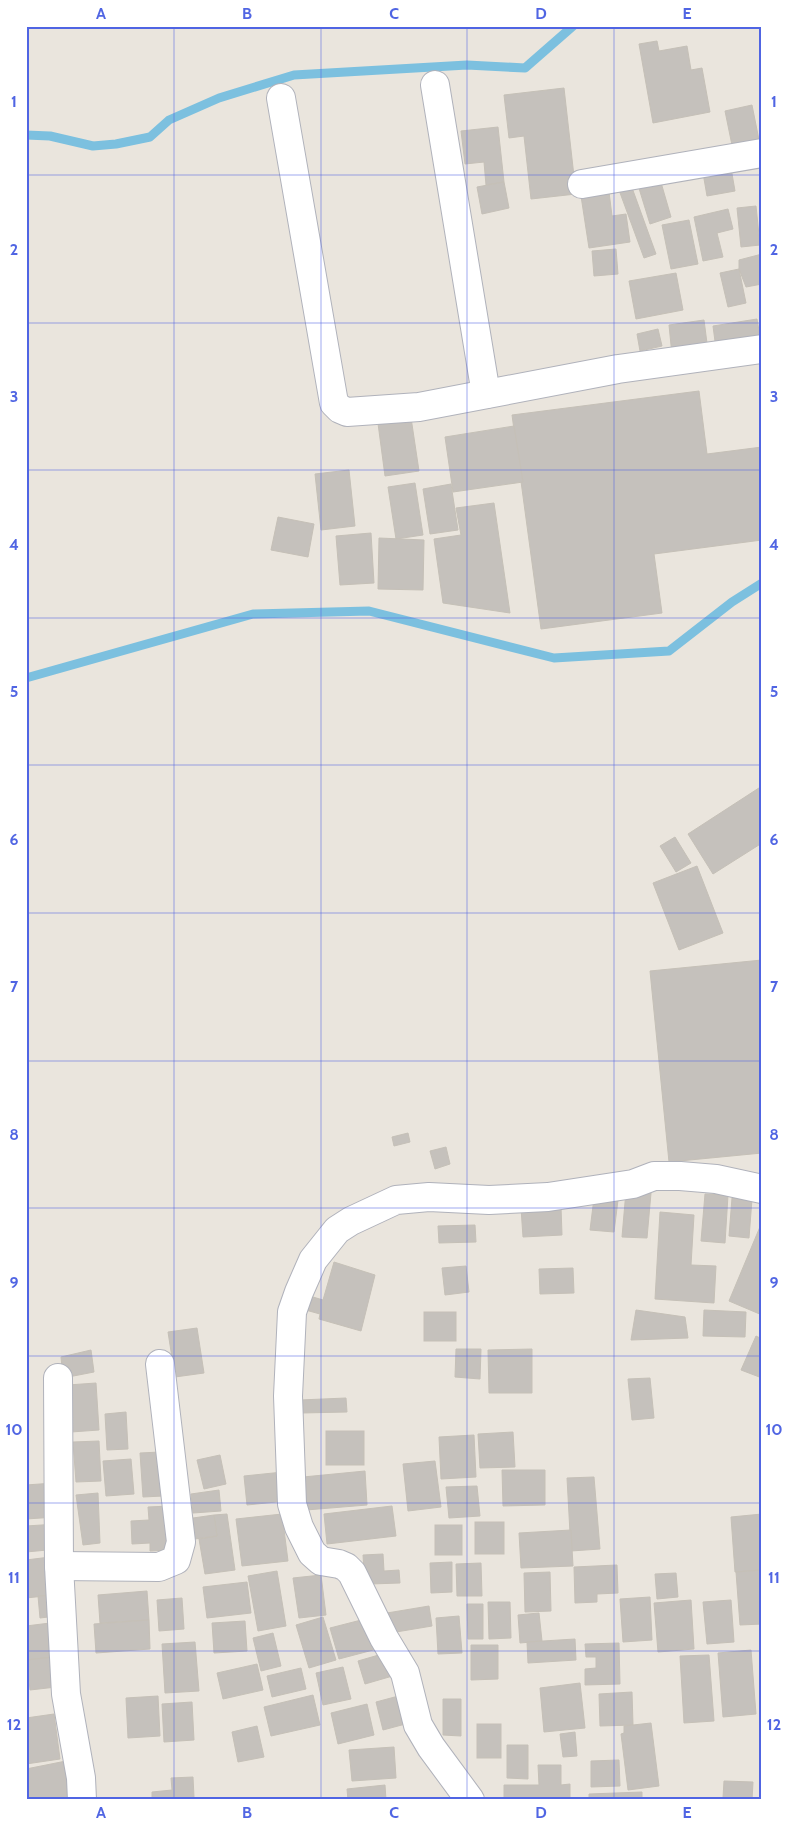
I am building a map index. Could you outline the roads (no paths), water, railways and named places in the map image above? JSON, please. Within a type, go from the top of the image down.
[{"type":"street","points":[[436,85],[486,394]]},
{"type":"street","points":[[281,98],[334,403],[340,409],[347,412],[419,407],[618,370],[762,349]]},
{"type":"street","points":[[582,184],[762,153]]},
{"type":"street","points":[[470,1800],[431,1747],[418,1725],[405,1673],[384,1638],[352,1573],[346,1567],[339,1564],[321,1561],[312,1553],[299,1527],[292,1504],[288,1396],[290,1330],[292,1312],[313,1260],[337,1230],[351,1221],[396,1200],[429,1197],[497,1200],[548,1197],[633,1184],[654,1176],[680,1176],[716,1180],[762,1189]]},
{"type":"street","points":[[59,1566],[159,1568],[176,1560],[180,1542],[160,1364]]},
{"type":"street","points":[[58,1378],[59,1566],[66,1694],[81,1778],[82,1800]]},
{"type":"waterway","points":[[26,135],[50,136],[93,146],[116,144],[150,137],[169,120],[219,98],[294,75],[467,65],[525,68],[573,26]]},
{"type":"waterway","points":[[26,678],[253,614],[369,611],[554,658],[669,651],[732,602],[762,583]]}]
